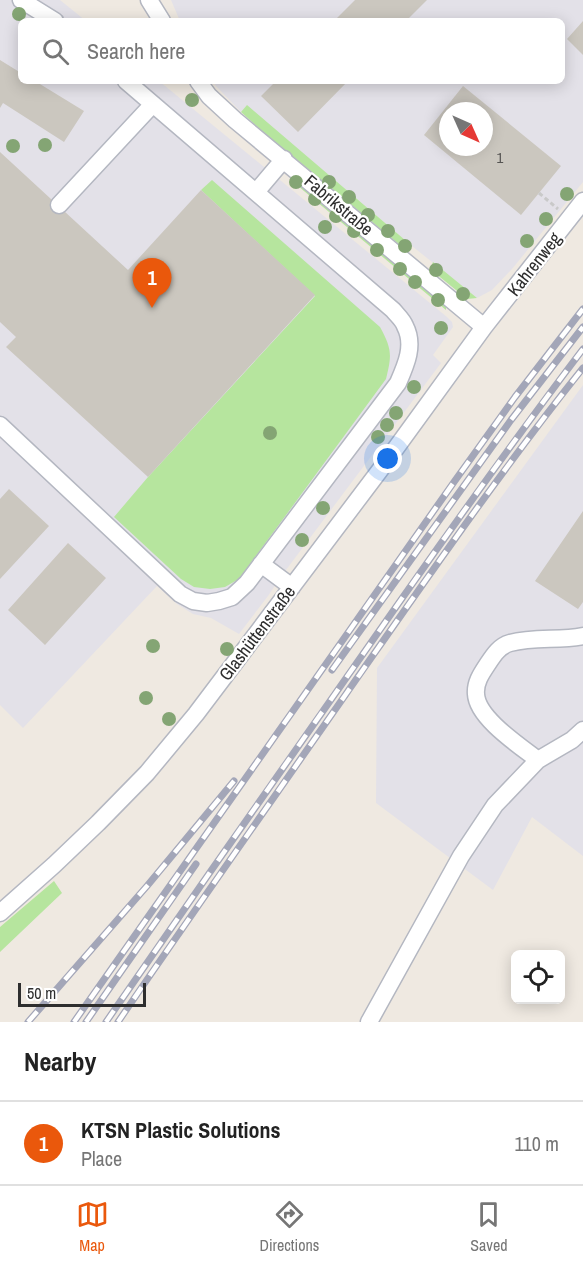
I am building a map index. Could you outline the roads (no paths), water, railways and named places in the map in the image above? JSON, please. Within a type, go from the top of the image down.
[{"type":"street","points":[[21,0],[51,18]]},
{"type":"street","points":[[0,425],[180,594],[194,601],[207,603],[232,597],[246,583],[398,383],[407,363],[410,338],[405,324],[393,310],[130,84]]},
{"type":"street","name":"Fabrikstraße","points":[[200,84],[209,96],[235,120],[484,327]]},
{"type":"street","points":[[59,205],[153,104]]},
{"type":"street","points":[[256,192],[284,159]]},
{"type":"street","name":"Kahrenweg","points":[[484,327],[583,201]]},
{"type":"street","name":"Glashüttenstraße","points":[[0,913],[54,866],[147,773],[196,714],[484,327]]},
{"type":"street","points":[[261,564],[292,587]]},
{"type":"street","points":[[538,759],[497,728],[483,712],[476,696],[478,677],[496,652],[506,644],[528,639],[583,636]]},
{"type":"street","points":[[369,1022],[461,856],[495,805],[538,759],[572,740],[583,730]]},
{"type":"railway","points":[[74,1022],[454,482],[515,397],[583,309]]},
{"type":"railway","points":[[332,670],[511,420],[583,327]]},
{"type":"railway","points":[[106,1022],[444,539],[583,349]]},
{"type":"railway","points":[[118,1022],[462,529],[583,368]]},
{"type":"railway","points":[[28,1022],[147,886],[234,781]]},
{"type":"railway","points":[[86,1022],[196,864]]},
{"type":"place","name":"KTSN Plastic Solutions","points":[[152,308]]}]
